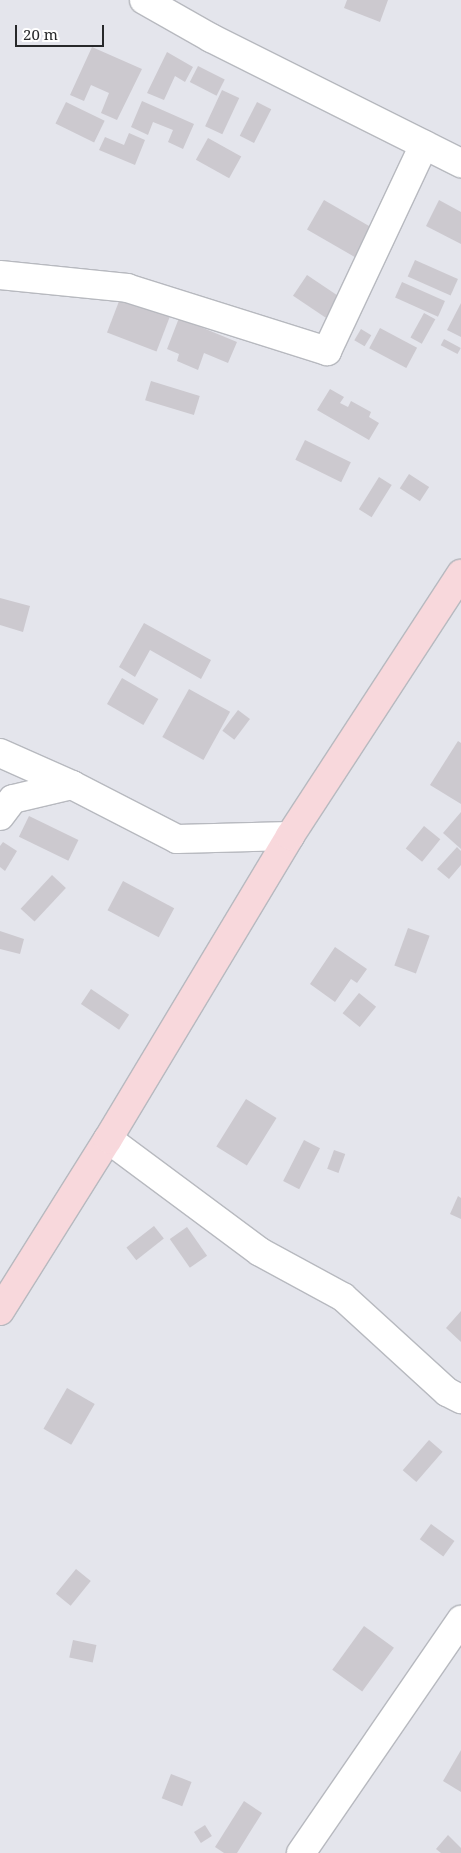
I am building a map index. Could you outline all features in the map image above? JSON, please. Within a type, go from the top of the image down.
[{"type":"street","points":[[144,0],[211,38],[461,163]]},
{"type":"street","points":[[0,275],[127,288],[327,352],[424,146]]},
{"type":"street","points":[[0,1311],[108,1139],[290,836],[461,574]]},
{"type":"street","points":[[0,753],[72,785],[177,839],[290,836]]},
{"type":"street","points":[[0,816],[13,799],[72,785]]},
{"type":"street","points":[[108,1139],[260,1252],[343,1297],[447,1392],[461,1399]]},
{"type":"street","points":[[302,1853],[461,1620]]},
{"type":"building","points":[[347,0],[388,0],[380,22],[344,8]]},
{"type":"building","points":[[92,47],[142,69],[117,120],[101,113],[109,93],[91,85],[84,101],[70,95]]},
{"type":"building","points":[[167,52],[193,67],[185,82],[175,76],[164,100],[147,93]]},
{"type":"building","points":[[198,66],[225,80],[217,96],[190,82]]},
{"type":"building","points":[[222,90],[239,98],[222,134],[205,126]]},
{"type":"building","points":[[142,101],[194,124],[183,149],[168,142],[173,130],[153,122],[148,135],[131,127]]},
{"type":"building","points":[[66,102],[105,121],[94,142],[55,124]]},
{"type":"building","points":[[257,102],[271,109],[254,143],[240,136]]},
{"type":"building","points":[[129,133],[145,140],[135,165],[99,150],[105,137],[124,145]]},
{"type":"building","points":[[208,138],[241,156],[229,178],[196,160]]},
{"type":"building","points":[[324,200],[372,228],[355,257],[307,229]]},
{"type":"building","points":[[439,200],[461,212],[461,244],[426,226]]},
{"type":"building","points":[[415,260],[458,279],[451,296],[408,276]]},
{"type":"building","points":[[307,275],[340,297],[326,318],[293,296]]},
{"type":"building","points":[[402,282],[445,301],[438,317],[395,298]]},
{"type":"building","points":[[121,296],[170,315],[157,351],[107,332]]},
{"type":"building","points":[[461,303],[461,337],[447,330]]},
{"type":"building","points":[[424,313],[435,319],[422,344],[410,337]]},
{"type":"building","points":[[179,318],[237,342],[228,363],[204,353],[198,370],[177,361],[179,354],[167,349]]},
{"type":"building","points":[[380,328],[417,348],[406,368],[369,348]]},
{"type":"building","points":[[361,329],[371,335],[365,346],[354,340]]},
{"type":"building","points":[[444,339],[461,348],[457,354],[441,345]]},
{"type":"building","points":[[151,381],[200,396],[194,415],[145,400]]},
{"type":"building","points":[[330,389],[344,397],[340,403],[348,407],[351,401],[371,412],[369,417],[379,423],[369,440],[317,410]]},
{"type":"building","points":[[305,440],[351,462],[341,482],[295,460]]},
{"type":"building","points":[[409,474],[429,487],[420,501],[400,488]]},
{"type":"building","points":[[379,477],[392,485],[372,517],[359,509]]},
{"type":"building","points":[[0,598],[30,606],[23,632],[0,625]]},
{"type":"building","points":[[144,623],[211,660],[201,679],[150,650],[135,677],[119,667]]},
{"type":"building","points":[[122,678],[158,699],[143,725],[107,704]]},
{"type":"building","points":[[189,689],[230,712],[203,760],[162,737]]},
{"type":"building","points":[[238,710],[250,719],[234,740],[222,731]]},
{"type":"building","points":[[458,741],[461,743],[461,804],[430,785]]},
{"type":"building","points":[[461,812],[461,849],[443,833]]},
{"type":"building","points":[[29,816],[78,840],[68,861],[19,837]]},
{"type":"building","points":[[424,826],[440,839],[422,862],[406,849]]},
{"type":"building","points":[[3,842],[17,851],[5,871],[0,867],[0,846]]},
{"type":"building","points":[[457,847],[461,851],[461,865],[449,879],[437,869]]},
{"type":"building","points":[[52,875],[66,888],[35,922],[21,909]]},
{"type":"building","points":[[123,881],[174,908],[159,937],[108,910]]},
{"type":"building","points":[[408,928],[430,936],[416,973],[394,966]]},
{"type":"building","points":[[0,931],[24,939],[20,954],[0,949]]},
{"type":"building","points":[[335,947],[367,969],[357,983],[351,979],[335,1002],[310,984]]},
{"type":"building","points":[[91,989],[129,1015],[119,1030],[81,1004]]},
{"type":"building","points":[[359,993],[376,1007],[360,1027],[343,1013]]},
{"type":"building","points":[[246,1099],[277,1118],[247,1166],[216,1146]]},
{"type":"building","points":[[304,1140],[320,1148],[299,1189],[283,1181]]},
{"type":"building","points":[[334,1150],[345,1154],[338,1173],[327,1169]]},
{"type":"building","points":[[458,1196],[461,1198],[461,1219],[450,1214]]},
{"type":"building","points":[[154,1226],[164,1239],[136,1260],[126,1248]]},
{"type":"building","points":[[187,1227],[207,1256],[190,1268],[170,1239]]},
{"type":"building","points":[[461,1311],[461,1342],[446,1328]]},
{"type":"building","points":[[67,1388],[95,1404],[71,1445],[44,1429]]},
{"type":"building","points":[[429,1440],[443,1452],[416,1482],[403,1470]]},
{"type":"building","points":[[431,1524],[454,1541],[443,1556],[420,1539]]},
{"type":"building","points":[[76,1569],[91,1581],[71,1606],[56,1594]]},
{"type":"building","points":[[364,1626],[394,1648],[362,1691],[332,1670]]},
{"type":"building","points":[[73,1640],[96,1645],[93,1663],[69,1658]]},
{"type":"building","points":[[461,1750],[461,1792],[443,1781]]},
{"type":"building","points":[[171,1774],[192,1782],[182,1806],[162,1798]]},
{"type":"building","points":[[244,1801],[262,1813],[237,1853],[224,1853],[215,1847]]},
{"type":"building","points":[[205,1825],[212,1836],[201,1843],[194,1832]]},
{"type":"building","points":[[448,1835],[461,1848],[461,1853],[441,1853],[436,1849]]}]
